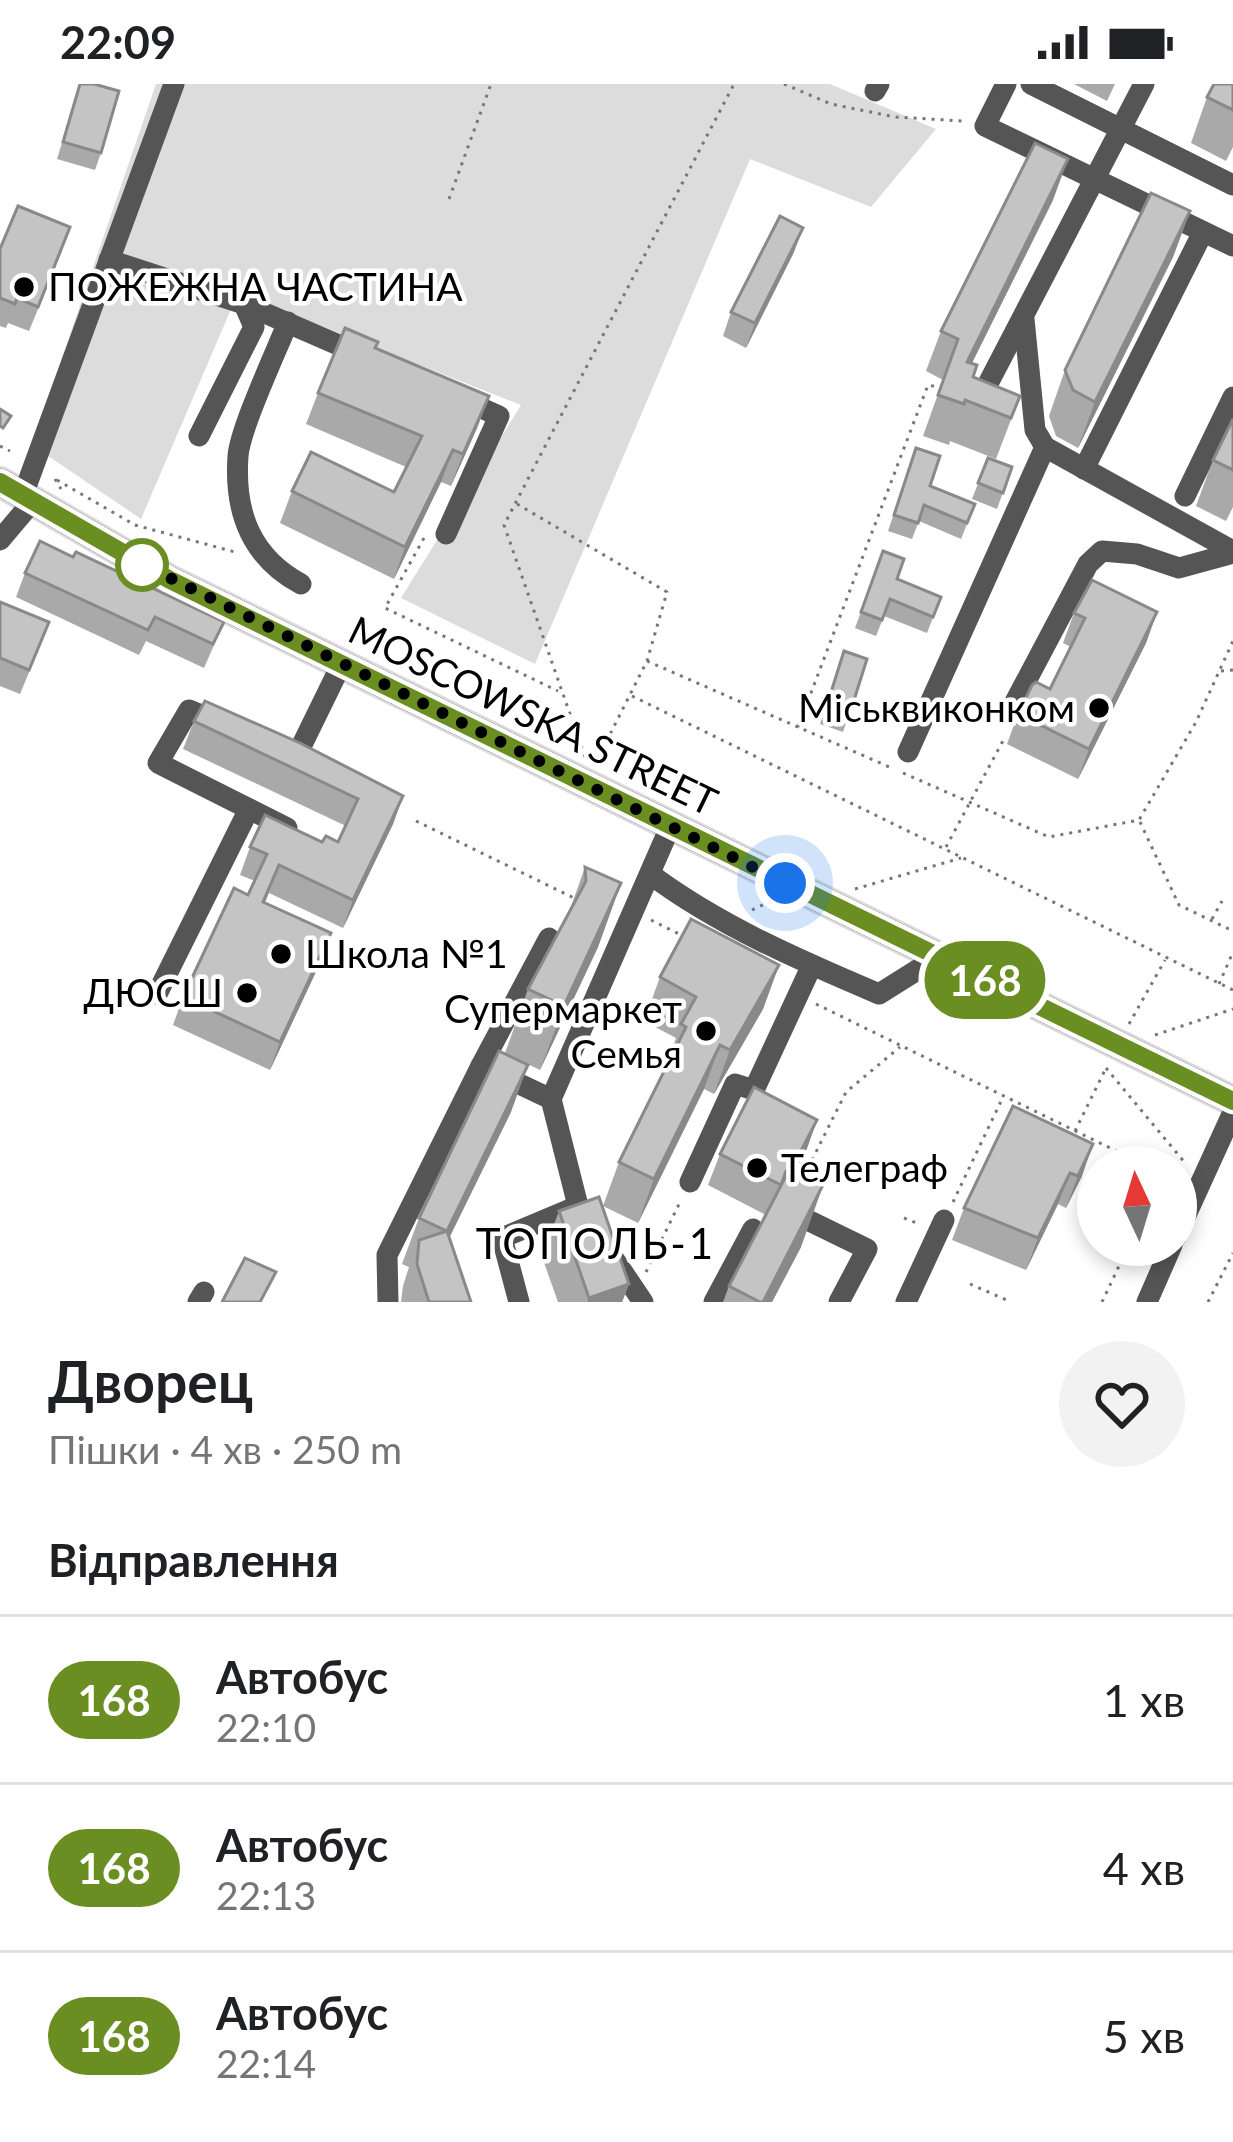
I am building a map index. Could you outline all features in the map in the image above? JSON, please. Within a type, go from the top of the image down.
[{"type":"main road","name":"MOSCOWSKA STREET","points":[[19,493],[170,580],[1233,1101]]},
{"type":"street","points":[[0,540],[174,84]]},
{"type":"street","points":[[1006,84],[985,126],[1233,246]]},
{"type":"street","points":[[1031,84],[1232,182]]},
{"type":"street","points":[[980,399],[1144,84]]},
{"type":"street","points":[[1084,469],[1203,232]]},
{"type":"street","points":[[110,260],[244,304],[394,369]]},
{"type":"street","points":[[200,436],[254,326],[244,304]]},
{"type":"street","points":[[1024,316],[1035,430],[1045,447],[1233,552]]},
{"type":"street","points":[[288,322],[238,452],[248,537],[275,570],[301,584]]},
{"type":"street","points":[[436,388],[500,416],[439,529]]},
{"type":"street","points":[[1185,496],[1233,397]]},
{"type":"street","points":[[908,752],[1045,447]]},
{"type":"street","points":[[1016,702],[1088,564],[1102,551],[1138,554],[1180,568],[1233,552]]},
{"type":"street","points":[[295,757],[341,665]]},
{"type":"street","points":[[237,730],[190,710],[158,763],[306,838]]},
{"type":"street","points":[[157,994],[248,808]]},
{"type":"street","points":[[640,1297],[590,1223],[551,1099],[670,827]]},
{"type":"street","points":[[650,874],[678,896],[879,994],[938,957]]},
{"type":"street","points":[[388,1302],[386,1255],[549,938]]},
{"type":"street","points":[[690,1182],[736,1084],[754,1090],[812,965]]},
{"type":"street","points":[[481,1066],[551,1099]]},
{"type":"street","points":[[1197,1191],[1233,1112]]},
{"type":"street","points":[[787,1210],[867,1249],[839,1302]]},
{"type":"street","points":[[906,1302],[944,1220]]},
{"type":"street","points":[[519,1302],[502,1238],[590,1223]]},
{"type":"street","points":[[713,1302],[753,1229]]},
{"type":"street","points":[[1147,1302],[1163,1266]]},
{"type":"path","points":[[449,199],[490,84]]},
{"type":"path","points":[[516,503],[667,592],[647,661],[591,772],[504,524],[734,84]]},
{"type":"path","points":[[798,727],[920,403],[928,385],[944,389]]},
{"type":"path","points":[[0,446],[10,452]]},
{"type":"path","points":[[55,479],[135,525],[267,560]]},
{"type":"path","points":[[439,529],[385,608],[560,692]]},
{"type":"path","points":[[647,661],[1049,837],[1139,820],[1196,722],[1233,641]]},
{"type":"path","points":[[1219,671],[1233,670]]},
{"type":"path","points":[[632,696],[1233,990]]},
{"type":"path","points":[[944,850],[1005,737]]},
{"type":"path","points":[[1139,820],[1179,905],[1233,931]]},
{"type":"path","points":[[416,821],[580,901]]},
{"type":"path","points":[[841,893],[961,858]]},
{"type":"path","points":[[1211,920],[1222,901]]},
{"type":"path","points":[[647,918],[699,944]]},
{"type":"path","points":[[679,934],[693,931]]},
{"type":"path","points":[[1219,983],[1233,952]]},
{"type":"path","points":[[1129,1025],[1166,960]]},
{"type":"path","points":[[798,995],[1106,1146]]},
{"type":"path","points":[[787,1210],[846,1092],[901,1046]]},
{"type":"path","points":[[1076,1131],[1108,1066],[1174,1146]]},
{"type":"path","points":[[944,1220],[1004,1096]]},
{"type":"path","points":[[640,1297],[690,1182]]},
{"type":"path","points":[[1208,1302],[1233,1253]]},
{"type":"path","points":[[1102,1302],[1119,1266]]},
{"type":"path","points":[[970,1284],[1011,1302]]},
{"type":"shaded area","points":[[156,84],[830,84],[936,129],[871,207],[750,159],[535,664],[401,598],[521,405],[238,293],[141,519],[32,445]]},
{"type":"building","points":[[80,84],[119,91],[101,153],[63,142]]},
{"type":"building","points":[[1214,84],[1233,84],[1233,110],[1207,97]]},
{"type":"building","points":[[1035,143],[1068,159],[967,362],[977,365],[973,377],[1020,396],[1011,418],[938,395],[958,339],[941,331]]},
{"type":"building","points":[[1151,193],[1190,211],[1095,402],[1073,390],[1065,370]]},
{"type":"building","name":"ПОЖЕЖНА ЧАСТИНА","points":[[18,206],[70,227],[38,307],[17,298],[15,304],[0,298],[0,249]]},
{"type":"building","points":[[780,216],[803,228],[755,323],[731,312]]},
{"type":"building","points":[[345,328],[378,342],[375,348],[489,396],[463,454],[453,450],[405,547],[292,491],[311,452],[394,492],[422,436],[318,393]]},
{"type":"building","points":[[0,409],[11,416],[3,428],[0,426]]},
{"type":"building","points":[[1233,419],[1233,470],[1213,460]]},
{"type":"building","points":[[916,448],[940,456],[930,486],[975,504],[967,523],[924,505],[918,523],[894,515]]},
{"type":"building","points":[[988,458],[1012,467],[1003,493],[978,483]]},
{"type":"building","points":[[40,541],[73,557],[76,552],[224,622],[213,644],[155,617],[148,630],[25,573]]},
{"type":"building","points":[[883,551],[904,559],[897,579],[941,597],[933,617],[890,599],[882,620],[861,612]]},
{"type":"building","points":[[1092,580],[1157,612],[1089,749],[1018,714],[1032,685],[1036,682],[1050,689],[1085,618],[1074,613]]},
{"type":"building","points":[[0,602],[49,622],[29,670],[0,658]]},
{"type":"building","points":[[844,651],[867,659],[849,716],[826,708]]},
{"type":"building","points":[[205,701],[403,796],[353,900],[279,865],[263,902],[331,933],[280,1042],[183,997],[234,888],[248,895],[267,854],[250,847],[265,815],[322,842],[326,836],[338,842],[358,799],[194,721]]},
{"type":"building","points":[[585,867],[621,883],[564,1006],[528,989],[586,881]]},
{"type":"building","points":[[691,919],[779,965],[730,1050],[720,1045],[654,1179],[619,1162],[686,1027],[681,1024],[696,997],[660,977]]},
{"type":"building","points":[[499,1051],[528,1065],[447,1231],[419,1218]]},
{"type":"building","points":[[754,1087],[817,1120],[781,1185],[720,1154]]},
{"type":"building","points":[[1013,1106],[1093,1144],[1077,1146],[1077,1176],[1070,1173],[1038,1238],[964,1208]]},
{"type":"building","points":[[791,1166],[824,1183],[760,1302],[729,1286]]},
{"type":"building","points":[[599,1197],[629,1284],[589,1298],[559,1211]]},
{"type":"building","points":[[447,1231],[471,1302],[429,1302],[417,1264],[419,1240]]},
{"type":"building","points":[[245,1258],[276,1272],[260,1302],[222,1302]]},
{"type":"bus line","name":"168","points":[[0,482],[170,580],[1233,1101]]},
{"type":"place","name":"ПОЖЕЖНА ЧАСТИНА","points":[[24,287]]},
{"type":"place","name":"Міськвиконком","points":[[1099,708]]},
{"type":"place","name":"Школа №1","points":[[281,954]]},
{"type":"place","name":"ДЮСШ","points":[[247,993]]},
{"type":"place","name":"Супермаркет Семья","points":[[706,1031]]},
{"type":"place","name":"Телеграф","points":[[757,1168]]},
{"type":"district","name":"ТОПОЛЬ-1","points":[[596,1244]]},
{"type":"route","points":[[142,565],[128,557],[785,883]]}]
